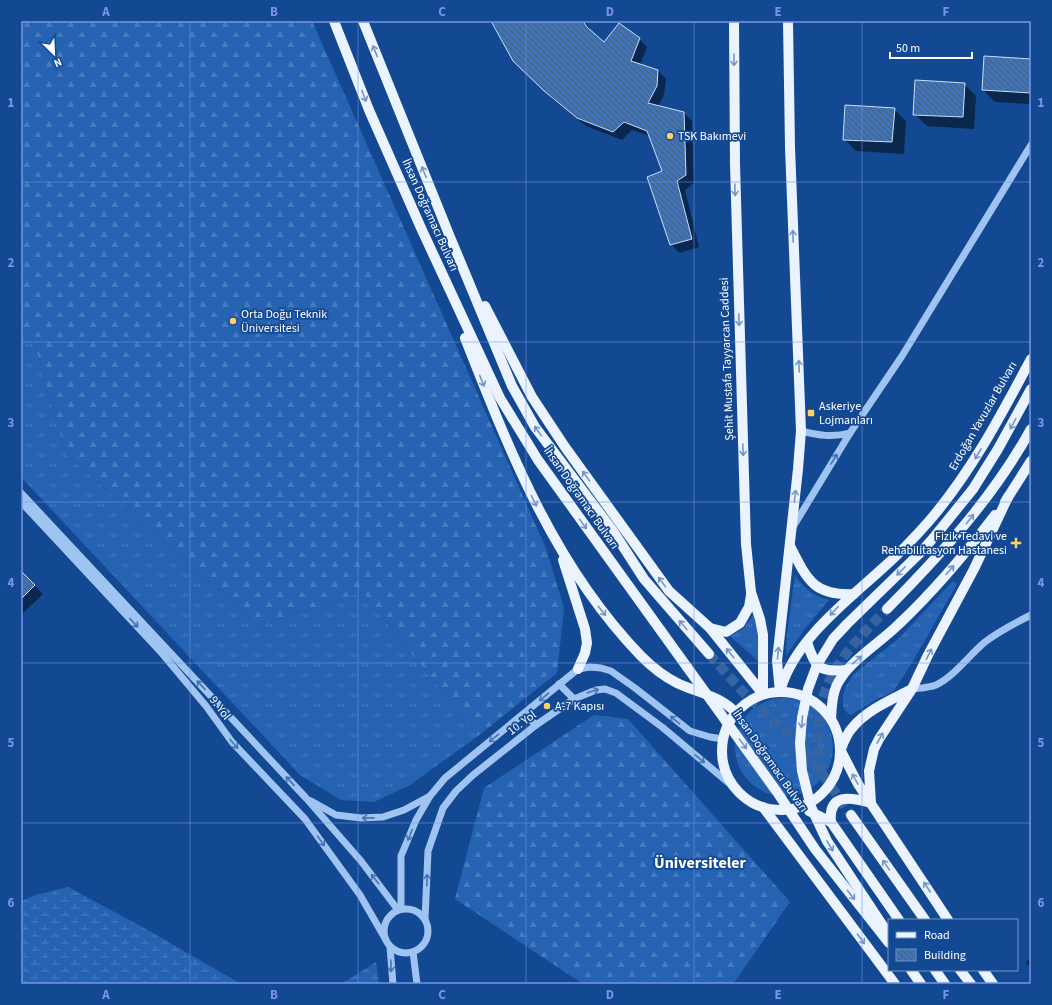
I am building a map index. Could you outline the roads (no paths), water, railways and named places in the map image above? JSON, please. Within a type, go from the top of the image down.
[{"type":"main road","name":"İhsan Doğramacı Bulvarı","points":[[334,21],[369,110],[421,228],[500,398],[521,434],[538,460],[777,792],[815,849],[888,942]]},
{"type":"main road","name":"İhsan Doğramacı Bulvarı","points":[[363,21],[512,386],[535,427],[613,531],[644,579],[709,654]]},
{"type":"main road","name":"Şehit Mustafa Tayyarcan Caddesi","points":[[734,21],[734,164],[745,528],[751,592],[760,619],[763,635],[763,694]]},
{"type":"main road","points":[[780,692],[777,661],[801,431],[790,147],[788,21]]},
{"type":"main road","points":[[421,228],[505,439],[528,490],[558,545],[587,592],[642,657],[657,670],[677,683],[722,700],[736,712]]},
{"type":"main road","points":[[450,237],[536,403],[565,447],[669,591],[710,628],[763,694]]},
{"type":"main road","name":"Erdoğan Yavuzlar Bulvarı","points":[[780,692],[784,678],[790,666],[807,642],[831,615],[885,566],[914,536],[956,487],[984,445],[1031,359]]},
{"type":"main road","points":[[888,933],[827,841],[811,807],[802,771],[800,743],[802,718],[808,689],[816,665],[833,639],[846,624],[921,552],[973,489],[998,449],[1031,389]]},
{"type":"main road","points":[[887,609],[932,564],[972,518],[1018,452],[1031,428]]},
{"type":"main road","points":[[831,719],[835,689],[846,670],[883,639],[918,606],[962,556],[1008,497],[1031,461]]},
{"type":"main road","points":[[871,803],[869,771],[874,749],[912,689],[974,569],[1008,497]]},
{"type":"main road","points":[[558,545],[587,643],[585,653],[578,669]]},
{"type":"main road","points":[[790,546],[810,582],[818,588],[835,594],[854,594]]},
{"type":"main road","points":[[710,628],[726,632],[740,623],[749,607],[751,592]]},
{"type":"main road","points":[[807,642],[814,661],[819,667],[830,671],[846,670]]},
{"type":"main road","points":[[912,689],[885,704],[862,719],[853,727],[840,751],[836,772],[831,782],[816,798],[796,808],[779,810],[763,807],[748,800],[736,789],[728,778],[722,752],[723,739],[728,725],[736,712],[753,699],[763,694],[780,692],[797,694],[812,700],[823,708],[831,719],[838,734],[840,751],[858,784],[947,919]]},
{"type":"main road","points":[[831,822],[830,812],[832,806],[842,799],[849,798],[871,803]]},
{"type":"main road","points":[[763,807],[895,984]]},
{"type":"main road","name":"İhsan Doğramacı Bulvarı","points":[[796,808],[810,811],[831,822],[898,919]]},
{"type":"main road","points":[[851,815],[924,919]]},
{"type":"main road","points":[[912,971],[919,981]]},
{"type":"main road","points":[[936,971],[945,984]]},
{"type":"main road","points":[[961,971],[971,984]]},
{"type":"main road","points":[[984,971],[993,984]]},
{"type":"street","points":[[792,528],[850,433],[902,356],[1031,145]]},
{"type":"street","points":[[801,431],[824,436],[838,436],[850,433]]},
{"type":"street","name":"9. Yol","points":[[21,493],[306,798],[361,861],[399,910]]},
{"type":"street","name":"9. Yol","points":[[21,502],[160,651],[206,706],[232,742],[305,819],[360,895],[386,940]]},
{"type":"street","points":[[912,689],[928,688],[938,684],[952,674],[985,642],[1014,623],[1031,615]]},
{"type":"street","points":[[578,669],[590,667],[611,671],[690,731],[723,739]]},
{"type":"street","name":"10. Yol","points":[[399,910],[401,856],[416,820],[430,796],[445,778],[578,669]]},
{"type":"street","points":[[559,684],[574,699]]},
{"type":"street","name":"10. Yol","points":[[413,952],[421,947],[428,937],[428,925],[425,919],[428,851],[442,808],[456,791],[473,775],[536,725],[574,699],[596,690],[605,689],[616,693],[662,727],[736,789]]},
{"type":"street","points":[[524,714],[536,725]]},
{"type":"street","name":"9. Yol","points":[[306,798],[336,815],[383,818],[404,810],[430,796]]},
{"type":"street","points":[[393,984],[390,947],[384,933],[384,926],[387,919],[399,910],[408,909],[414,910],[425,919]]},
{"type":"street","points":[[390,947],[401,953],[413,952],[417,984]]},
{"type":"tunnel","points":[[821,772],[818,735],[819,715],[823,696],[838,665],[848,651],[887,609]]},
{"type":"tunnel","points":[[709,654],[744,693],[795,740],[821,772],[851,815]]},
{"type":"place","name":"TSK Bakımevi","points":[[670,136]]},
{"type":"place","name":"Orta Doğu Teknik Üniversitesi","points":[[233,321]]},
{"type":"place","name":"Askeriye Lojmanları","points":[[811,413]]},
{"type":"place","name":"Fizik Tedavi ve Rehabilitasyon Hastanesi","points":[[1016,543]]},
{"type":"place","name":"A-7 Kapısı","points":[[547,706]]},
{"type":"district","name":"Üniversiteler","points":[[700,863]]}]
